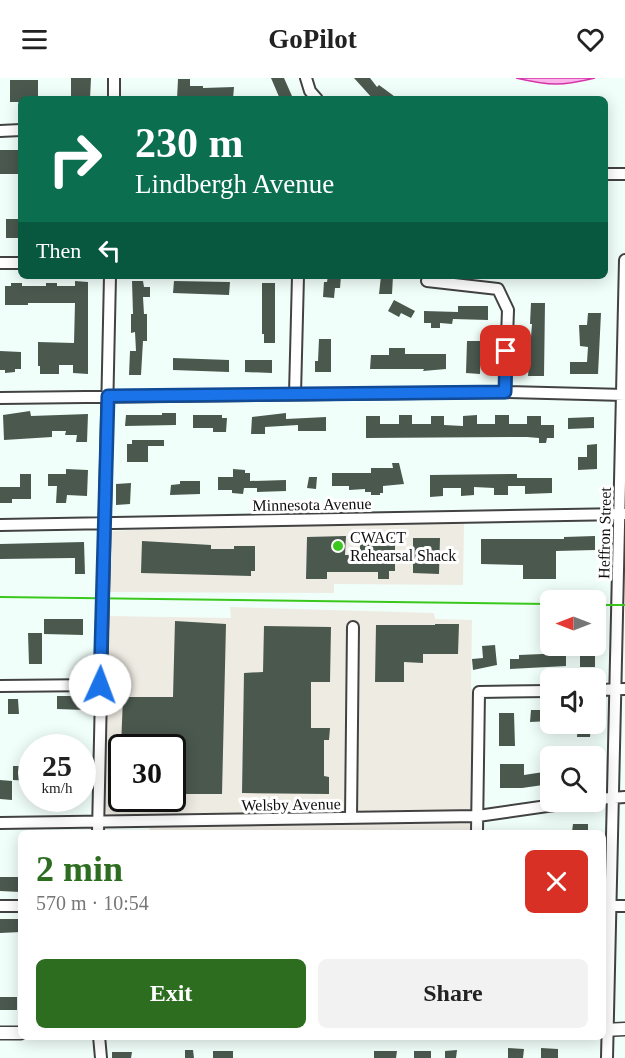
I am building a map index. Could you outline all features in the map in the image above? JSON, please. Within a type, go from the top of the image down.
[{"type":"street","points":[[114,78],[114,96]]},
{"type":"street","points":[[306,78],[310,91],[314,96]]},
{"type":"street","points":[[0,131],[18,130]]},
{"type":"street","points":[[608,174],[625,174]]},
{"type":"street","name":"Heffron Street","points":[[606,1005],[613,797],[620,689],[625,260]]},
{"type":"street","points":[[0,263],[18,263]]},
{"type":"street","points":[[98,827],[110,279]]},
{"type":"street","points":[[295,394],[298,279]]},
{"type":"street","points":[[427,281],[498,289],[508,310],[505,392]]},
{"type":"street","points":[[0,398],[505,392],[623,395]]},
{"type":"street","name":"Minnesota Avenue","points":[[0,525],[622,514]]},
{"type":"street","points":[[351,818],[353,627]]},
{"type":"street","points":[[0,686],[100,685]]},
{"type":"street","points":[[477,830],[479,692],[540,691]]},
{"type":"street","points":[[606,798],[625,797]]},
{"type":"street","name":"Welsby Avenue","points":[[0,823],[98,827],[478,816],[540,807]]},
{"type":"street","points":[[0,906],[18,906]]},
{"type":"street","points":[[610,906],[625,906]]},
{"type":"street","points":[[606,1030],[625,1029]]},
{"type":"street","points":[[0,1033],[18,1033]]},
{"type":"street","points":[[99,1040],[101,1058]]},
{"type":"street","name":"Heffron Street","points":[[606,1040],[607,1058]]},
{"type":"shaded area","points":[[516,78],[595,78],[556,84]]},
{"type":"shaded area","points":[[464,523],[463,585],[334,584],[334,593],[108,592],[112,531],[213,525]]},
{"type":"shaded area","points":[[230,607],[434,613],[435,619],[472,620],[471,689],[476,690],[473,830],[149,830],[149,816],[111,816],[104,809],[107,616],[231,618]]},
{"type":"building","points":[[71,78],[91,78],[90,96],[71,96]]},
{"type":"building","points":[[271,78],[284,78],[292,96],[279,96]]},
{"type":"building","points":[[354,78],[370,78],[377,87],[379,85],[394,96],[370,96]]},
{"type":"building","points":[[178,79],[190,79],[190,86],[203,86],[203,88],[234,87],[233,96],[177,96]]},
{"type":"building","points":[[10,80],[38,80],[38,96],[18,96],[18,102],[10,102]]},
{"type":"building","points":[[0,150],[18,150],[18,174],[0,174]]},
{"type":"building","points":[[6,219],[18,219],[18,238],[6,238]]},
{"type":"building","points":[[328,279],[341,279],[340,288],[335,288],[334,298],[323,297],[324,282],[327,282]]},
{"type":"building","points":[[381,279],[393,279],[392,294],[379,294]]},
{"type":"building","points":[[75,281],[88,282],[88,374],[73,373],[73,365],[59,365],[59,374],[40,374],[38,342],[74,343],[75,303],[5,305],[5,286],[11,286],[11,283],[22,283],[22,286],[46,286],[46,283],[57,283],[57,286],[75,286]]},
{"type":"building","points":[[132,281],[143,281],[144,287],[150,287],[150,297],[143,297],[144,314],[147,314],[147,341],[143,341],[141,375],[129,375],[130,351],[136,351],[135,332],[131,333]]},
{"type":"building","points":[[174,281],[230,282],[229,295],[173,293]]},
{"type":"building","points":[[262,283],[275,283],[275,343],[264,343],[264,334],[262,334]]},
{"type":"building","points":[[394,300],[415,311],[411,318],[401,313],[399,317],[388,311]]},
{"type":"building","points":[[531,303],[545,303],[544,376],[528,376],[532,324],[530,324]]},
{"type":"building","points":[[458,306],[488,306],[488,320],[453,319],[452,324],[440,323],[440,328],[431,328],[431,323],[424,323],[424,311],[458,312]]},
{"type":"building","points":[[588,313],[601,313],[598,374],[570,374],[570,362],[587,362],[588,347],[580,346],[579,325],[587,325]]},
{"type":"building","points":[[319,339],[331,339],[331,372],[315,372]]},
{"type":"building","points":[[467,341],[481,341],[480,374],[466,373]]},
{"type":"building","points":[[389,348],[405,348],[405,354],[446,354],[446,369],[423,371],[424,369],[370,369],[371,355],[389,355]]},
{"type":"building","points":[[0,351],[21,352],[21,369],[5,373],[5,370],[0,370]]},
{"type":"building","points":[[173,358],[229,360],[229,372],[173,370]]},
{"type":"building","points":[[245,360],[272,360],[272,373],[245,372]]},
{"type":"building","points":[[30,411],[31,416],[88,414],[87,442],[76,442],[77,435],[65,435],[66,431],[52,431],[52,437],[4,440],[3,415]]},
{"type":"building","points":[[162,413],[176,413],[176,425],[125,426],[126,415],[162,415]]},
{"type":"building","points":[[286,413],[286,419],[326,417],[326,431],[298,431],[298,425],[265,427],[265,434],[251,434],[252,417]]},
{"type":"building","points":[[193,415],[222,415],[222,418],[227,418],[226,432],[213,432],[213,428],[193,428]]},
{"type":"building","points":[[399,415],[412,415],[412,424],[431,424],[431,416],[444,416],[444,425],[463,426],[463,416],[477,415],[477,424],[495,424],[495,415],[509,415],[509,424],[527,424],[527,416],[541,416],[541,425],[554,425],[554,438],[547,438],[546,443],[539,443],[539,438],[527,437],[366,438],[366,416],[380,416],[380,424],[399,424]]},
{"type":"building","points":[[594,417],[594,428],[568,429],[568,418]]},
{"type":"building","points":[[132,440],[164,440],[164,446],[148,446],[148,462],[127,462],[127,444],[132,444]]},
{"type":"building","points":[[597,444],[597,469],[578,470],[578,457],[587,457],[587,445]]},
{"type":"building","points":[[392,463],[399,463],[404,484],[383,486],[383,493],[380,495],[371,495],[371,492],[365,492],[365,489],[349,490],[349,486],[332,486],[332,473],[371,473],[371,468],[393,468]]},
{"type":"building","points":[[66,469],[88,470],[87,496],[67,495],[66,503],[56,503],[57,486],[48,486],[48,474],[66,474]]},
{"type":"building","points":[[233,469],[250,473],[250,481],[286,480],[286,491],[257,492],[257,488],[244,488],[243,494],[232,493],[232,490],[218,490],[218,477],[233,477]]},
{"type":"building","points":[[20,474],[31,474],[31,499],[12,499],[12,503],[0,503],[0,487],[20,487]]},
{"type":"building","points":[[517,474],[517,478],[552,478],[552,493],[525,494],[525,486],[508,486],[508,495],[494,495],[494,488],[474,487],[474,495],[461,496],[461,488],[443,488],[443,496],[430,497],[430,475]]},
{"type":"building","points":[[309,477],[317,477],[316,489],[307,488]]},
{"type":"building","points":[[180,481],[200,481],[200,494],[170,495],[171,485],[180,484]]},
{"type":"building","points":[[131,483],[130,504],[116,505],[116,484]]},
{"type":"building","points":[[346,536],[345,555],[360,555],[360,537],[395,537],[395,571],[389,571],[389,579],[378,579],[378,572],[327,572],[327,579],[306,579],[307,537]]},
{"type":"building","points":[[595,536],[595,550],[556,551],[556,579],[523,579],[523,565],[481,564],[481,539],[564,539],[564,537]]},
{"type":"building","points":[[413,538],[440,538],[439,574],[413,573]]},
{"type":"building","points":[[142,541],[211,545],[211,549],[255,546],[255,571],[251,571],[251,576],[141,573]]},
{"type":"building","points":[[84,542],[85,574],[75,574],[75,558],[0,559],[0,544]]},
{"type":"building","points":[[44,619],[83,619],[83,635],[44,634]]},
{"type":"building","points":[[175,621],[226,624],[222,794],[186,794],[186,734],[122,734],[123,697],[173,697]]},
{"type":"building","points":[[459,624],[458,654],[423,654],[423,663],[404,662],[404,682],[375,682],[376,625]]},
{"type":"building","points":[[264,626],[331,627],[330,682],[311,682],[311,728],[330,728],[329,740],[324,740],[324,776],[329,777],[329,794],[242,793],[244,673],[263,672]]},
{"type":"building","points":[[28,633],[42,633],[42,664],[29,664]]},
{"type":"building","points":[[495,645],[497,665],[473,670],[472,659],[483,658],[482,646]]},
{"type":"building","points":[[519,655],[566,656],[566,666],[510,669],[510,659],[519,659]]},
{"type":"building","points":[[580,656],[595,656],[595,667],[580,667]]},
{"type":"building","points":[[57,696],[85,696],[85,710],[57,709]]},
{"type":"building","points":[[8,699],[18,699],[19,714],[8,714]]},
{"type":"building","points":[[531,710],[540,710],[540,722],[530,722]]},
{"type":"building","points":[[499,713],[514,713],[515,746],[499,746]]},
{"type":"building","points":[[577,734],[590,734],[590,737],[577,737]]},
{"type":"building","points":[[500,764],[524,764],[524,775],[540,773],[540,785],[500,788]]},
{"type":"building","points":[[13,766],[18,766],[18,780],[13,780]]},
{"type":"building","points":[[0,780],[12,781],[12,800],[0,799]]},
{"type":"building","points":[[573,824],[588,824],[588,830],[572,830]]},
{"type":"building","points":[[0,877],[18,877],[18,892],[0,891]]},
{"type":"building","points":[[0,919],[18,919],[18,932],[0,933]]},
{"type":"building","points":[[0,997],[17,997],[17,1010],[0,1010]]},
{"type":"building","points":[[508,1048],[524,1049],[523,1058],[508,1058]]},
{"type":"building","points":[[541,1048],[558,1049],[558,1058],[541,1058]]},
{"type":"building","points":[[185,1050],[193,1050],[194,1058],[185,1058]]},
{"type":"building","points":[[457,1050],[456,1058],[445,1058],[445,1051]]},
{"type":"building","points":[[213,1051],[233,1051],[233,1058],[213,1058]]},
{"type":"building","points":[[374,1051],[397,1051],[396,1058],[374,1058]]},
{"type":"building","points":[[414,1051],[431,1051],[431,1058],[414,1058]]},
{"type":"building","points":[[112,1052],[132,1052],[131,1058],[112,1058]]},
{"type":"railway","points":[[0,597],[540,604]]},
{"type":"railway","points":[[606,605],[625,605]]},
{"type":"place","name":"CWACT Rehearsal Shack","points":[[338,546]]},
{"type":"route","points":[[100,685],[108,396],[505,392],[506,351]]}]
